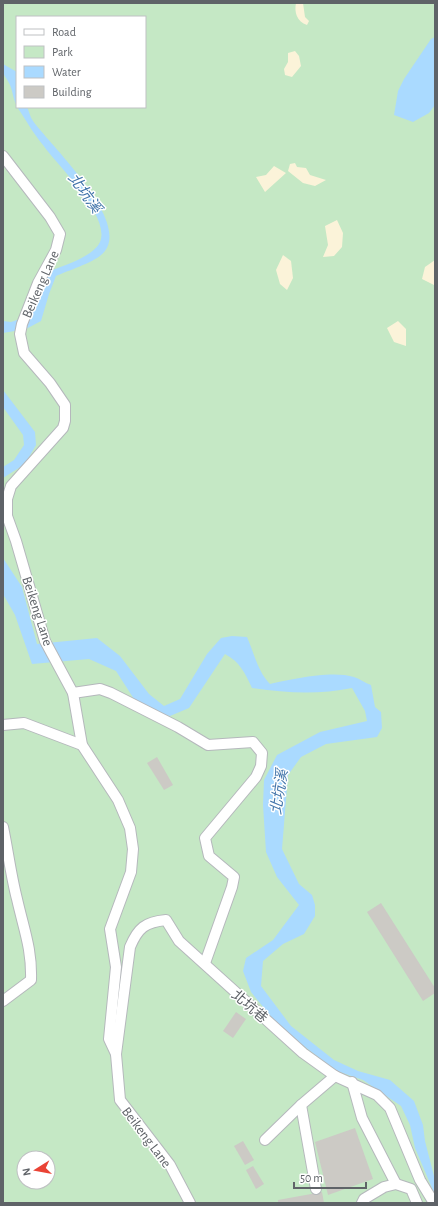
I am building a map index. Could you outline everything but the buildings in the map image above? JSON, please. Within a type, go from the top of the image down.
[{"type":"street","name":"Beikeng Lane","points":[[3,156],[50,217],[60,234],[56,250],[38,283],[21,329],[24,353],[50,382],[65,405],[65,421],[63,428],[12,486],[7,499],[7,516],[16,541],[45,641],[73,693],[82,745],[118,800],[130,828],[133,849],[131,872],[110,929],[116,967],[109,1038],[116,1054],[120,1100],[170,1165],[190,1203]]},
{"type":"street","points":[[73,693],[100,689],[178,727],[208,744],[253,742],[262,753],[261,766],[256,777],[205,838],[209,856],[234,877],[232,887],[204,963]]},
{"type":"street","points":[[3,725],[24,723],[82,745]]},
{"type":"street","points":[[3,827],[16,898],[31,952],[32,964],[31,980],[3,1001]]},
{"type":"street","name":"北坑巷","points":[[116,1054],[130,947],[136,933],[151,921],[166,920],[179,941],[224,983],[303,1052],[335,1076],[352,1082],[377,1095],[390,1108],[420,1180],[434,1203]]},
{"type":"street","points":[[265,1140],[301,1105],[335,1076]]},
{"type":"street","points":[[352,1082],[362,1118],[396,1184]]},
{"type":"street","points":[[301,1105],[316,1189]]},
{"type":"street","points":[[362,1203],[364,1199],[384,1188],[396,1184],[411,1190],[417,1203]]},
{"type":"green space","points":[[3,3],[435,3],[435,1203],[3,1203]]},
{"type":"sand","points":[[296,3],[303,3],[305,17],[309,21],[307,25],[301,22],[297,16],[295,10]]},
{"type":"sand","points":[[295,51],[299,56],[301,66],[292,77],[285,75],[284,69],[288,62],[288,53]]},
{"type":"sand","points":[[295,163],[297,167],[306,168],[310,175],[326,180],[315,186],[303,183],[288,171],[290,164]]},
{"type":"sand","points":[[274,166],[286,173],[265,192],[256,177],[266,175]]},
{"type":"sand","points":[[337,220],[343,233],[342,247],[334,256],[323,257],[328,245],[325,226]]},
{"type":"sand","points":[[283,255],[291,261],[293,278],[287,290],[280,284],[276,270]]},
{"type":"sand","points":[[435,260],[434,285],[422,279],[425,267]]},
{"type":"sand","points":[[398,321],[406,329],[406,346],[394,342],[387,328]]},
{"type":"water","points":[[435,37],[435,105],[429,113],[413,122],[394,115],[398,91],[404,79],[431,39]]},
{"type":"water","points":[[3,64],[16,71],[16,104],[10,85],[4,74]]},
{"type":"water","name":"北坑溪","points":[[18,108],[27,108],[33,121],[85,183],[98,202],[106,221],[110,237],[105,251],[96,259],[56,276],[41,321],[26,329],[3,333],[3,321],[11,322],[26,317],[48,272],[84,257],[100,242],[101,231],[98,219],[90,205],[81,191],[33,131]]},
{"type":"water","points":[[3,390],[35,432],[36,445],[25,464],[3,478],[3,467],[14,460],[24,445],[23,435],[3,407]]},
{"type":"water","name":"北坑溪","points":[[3,558],[22,587],[37,644],[97,638],[120,656],[149,694],[164,706],[180,699],[207,654],[221,638],[232,636],[247,637],[259,668],[270,684],[312,676],[335,674],[354,677],[371,685],[375,707],[381,712],[382,728],[377,737],[326,744],[301,757],[288,775],[282,849],[299,884],[312,895],[315,905],[315,916],[304,934],[283,944],[263,961],[261,986],[291,1026],[334,1060],[358,1071],[390,1080],[414,1101],[423,1125],[425,1141],[435,1180],[435,1195],[415,1148],[410,1125],[401,1106],[363,1080],[337,1071],[281,1029],[251,992],[243,971],[246,958],[273,940],[299,905],[277,877],[266,852],[263,805],[264,780],[277,755],[320,732],[367,721],[365,711],[352,688],[327,692],[302,692],[252,688],[238,664],[225,654],[189,708],[170,716],[155,712],[134,699],[116,671],[89,659],[32,664],[15,615],[3,594]]}]
